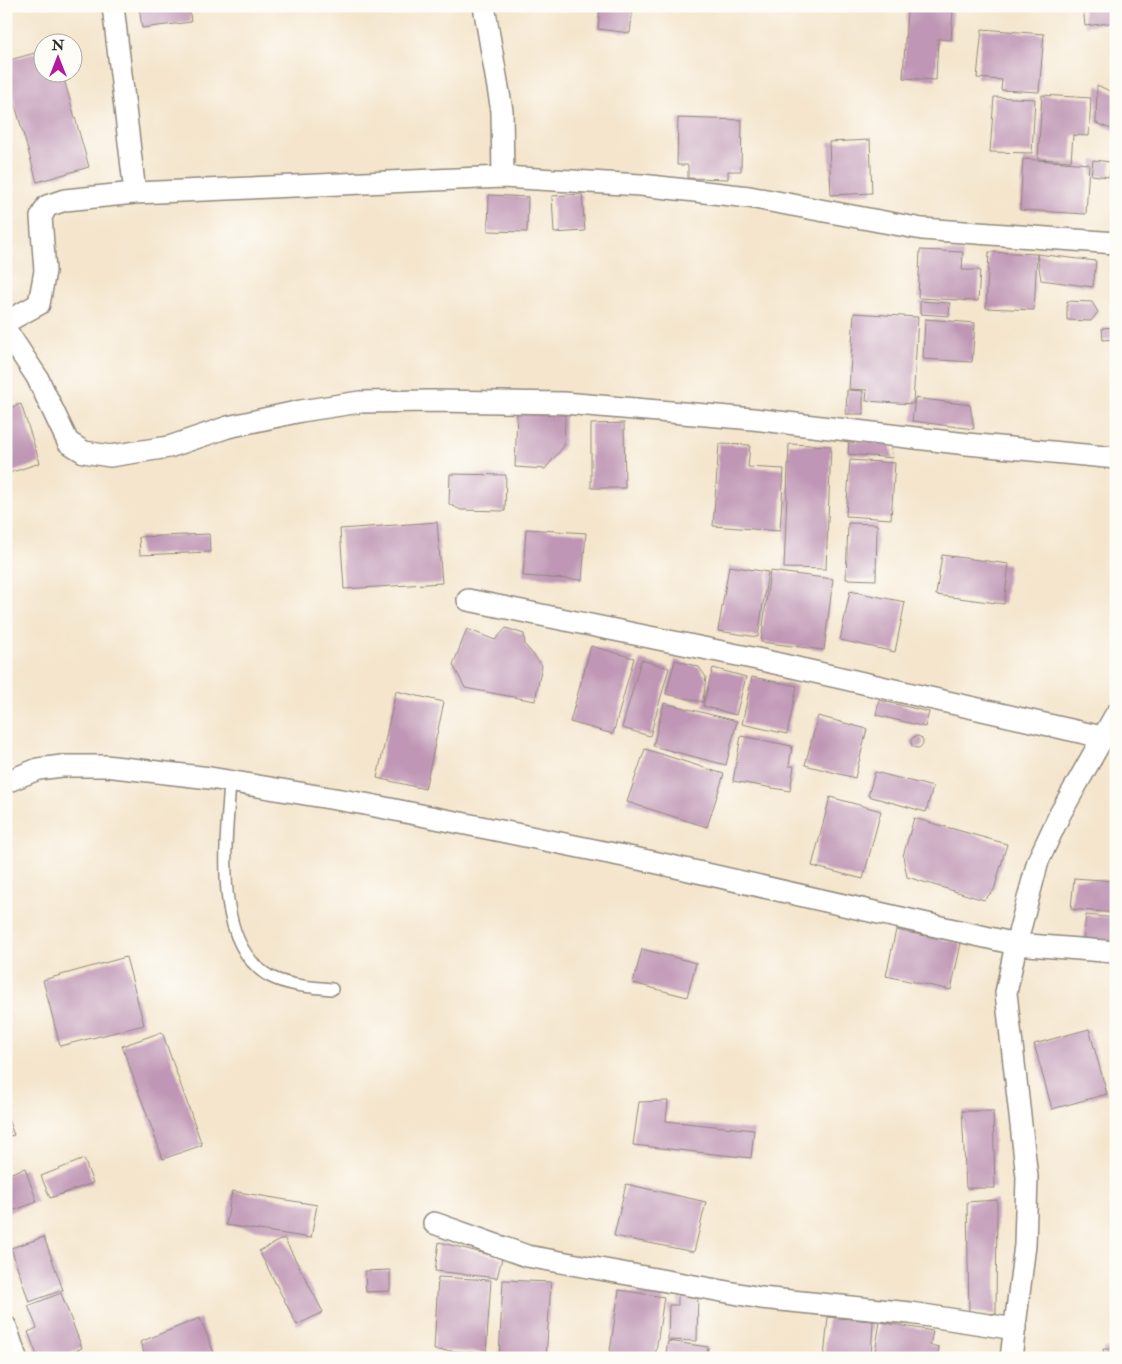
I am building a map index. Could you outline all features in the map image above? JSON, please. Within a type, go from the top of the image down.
[{"type":"street","points":[[113,6],[135,193]]},
{"type":"street","points":[[484,6],[502,111],[503,177]]},
{"type":"street","points":[[6,322],[39,304],[45,271],[41,217],[48,206],[65,200],[135,193],[503,177],[641,184],[749,198],[922,228],[1116,243]]},
{"type":"street","points":[[6,330],[37,377],[68,442],[84,452],[110,456],[169,447],[228,427],[301,411],[360,402],[432,401],[574,404],[753,419],[967,444],[1116,458]]},
{"type":"street","points":[[468,600],[757,659],[1102,737]]},
{"type":"street","points":[[1011,1358],[1025,1245],[1027,1177],[1006,993],[1016,944],[1038,860],[1060,814],[1116,714]]},
{"type":"street","points":[[6,782],[38,769],[62,766],[105,766],[230,782],[375,806],[658,863],[1016,944],[1116,952]]},
{"type":"street","points":[[434,1223],[527,1256],[761,1298],[910,1313],[1014,1329]]},
{"type":"street","points":[[6,1327],[16,1358]]},
{"type":"lane","points":[[230,782],[225,878],[230,918],[247,955],[269,975],[298,986],[332,989]]},
{"type":"building","points":[[139,6],[189,6],[191,22],[142,28]]},
{"type":"building","points":[[600,6],[633,6],[630,33],[598,29]]},
{"type":"building","points":[[1083,6],[1116,6],[1116,22],[1085,26]]},
{"type":"building","points":[[907,9],[953,12],[951,40],[938,39],[936,80],[903,78]]},
{"type":"building","points":[[982,29],[1044,34],[1039,92],[1001,90],[1002,80],[977,78]]},
{"type":"building","points":[[32,54],[32,82],[65,82],[89,167],[37,182],[6,73],[6,61]]},
{"type":"building","points":[[1097,85],[1116,94],[1116,131],[1096,123]]},
{"type":"building","points":[[1042,95],[1091,98],[1089,136],[1073,135],[1071,161],[1038,159]]},
{"type":"building","points":[[994,97],[1035,99],[1032,153],[990,152]]},
{"type":"building","points":[[678,118],[742,120],[741,171],[728,171],[728,179],[688,178],[688,165],[677,165]]},
{"type":"building","points":[[870,140],[872,193],[831,195],[829,142]]},
{"type":"building","points":[[1023,159],[1089,164],[1086,214],[1020,210]]},
{"type":"building","points":[[1093,160],[1111,162],[1109,177],[1091,175]]},
{"type":"building","points":[[582,194],[585,231],[554,233],[552,196]]},
{"type":"building","points":[[489,195],[528,197],[527,232],[488,231]]},
{"type":"building","points":[[920,250],[963,252],[962,270],[980,270],[978,301],[918,298]]},
{"type":"building","points":[[989,252],[1037,254],[1034,310],[986,308]]},
{"type":"building","points":[[1037,254],[1096,261],[1093,287],[1041,280]]},
{"type":"building","points":[[920,301],[950,303],[949,316],[920,314]]},
{"type":"building","points":[[1067,301],[1092,302],[1098,312],[1091,321],[1067,320]]},
{"type":"building","points":[[854,313],[918,317],[913,404],[866,401],[867,390],[849,389]]},
{"type":"building","points":[[925,319],[975,323],[972,362],[923,359]]},
{"type":"building","points":[[1115,327],[1116,339],[1103,340],[1102,328]]},
{"type":"building","points":[[847,390],[863,391],[863,414],[846,414]]},
{"type":"building","points":[[915,398],[970,405],[974,429],[912,421]]},
{"type":"building","points":[[21,404],[40,463],[6,474],[6,409]]},
{"type":"building","points":[[517,413],[565,415],[564,446],[545,469],[515,467]]},
{"type":"building","points":[[624,423],[625,488],[591,488],[591,424]]},
{"type":"building","points":[[849,440],[890,444],[893,458],[848,454]]},
{"type":"building","points":[[719,444],[750,445],[748,467],[784,469],[780,531],[713,526]]},
{"type":"building","points":[[789,444],[831,446],[826,569],[784,568]]},
{"type":"building","points":[[850,460],[895,463],[891,519],[846,516]]},
{"type":"building","points":[[450,474],[506,475],[505,511],[461,510],[449,504]]},
{"type":"building","points":[[437,522],[442,583],[344,589],[340,529]]},
{"type":"building","points":[[848,523],[877,524],[876,580],[846,579]]},
{"type":"building","points":[[526,529],[586,533],[582,580],[523,576]]},
{"type":"building","points":[[209,534],[210,552],[140,555],[139,537]]},
{"type":"building","points":[[942,555],[1009,564],[1004,604],[936,595]]},
{"type":"building","points":[[729,566],[768,572],[758,637],[718,631]]},
{"type":"building","points":[[770,571],[833,579],[824,650],[761,642]]},
{"type":"building","points":[[850,591],[905,602],[895,652],[840,640]]},
{"type":"building","points":[[506,628],[524,634],[525,645],[542,665],[535,701],[465,688],[453,665],[467,629],[495,640]]},
{"type":"building","points":[[591,646],[634,658],[613,734],[570,722]]},
{"type":"building","points":[[641,660],[669,668],[650,736],[622,728]]},
{"type":"building","points":[[675,660],[699,667],[706,677],[703,702],[666,694]]},
{"type":"building","points":[[713,668],[746,677],[736,715],[703,706]]},
{"type":"building","points":[[752,677],[797,686],[787,734],[742,724]]},
{"type":"building","points":[[396,691],[444,702],[425,789],[377,778]]},
{"type":"building","points":[[879,700],[929,712],[925,727],[876,715]]},
{"type":"building","points":[[664,703],[737,721],[726,765],[653,746]]},
{"type":"building","points":[[818,716],[867,729],[855,778],[805,765]]},
{"type":"building","points":[[741,736],[792,746],[789,766],[794,766],[790,791],[733,781]]},
{"type":"building","points":[[917,736],[923,742],[917,748],[911,742]]},
{"type":"building","points":[[645,749],[724,774],[707,827],[627,802]]},
{"type":"building","points":[[875,772],[933,787],[926,812],[868,796]]},
{"type":"building","points":[[830,797],[881,811],[863,879],[812,866]]},
{"type":"building","points":[[914,818],[1007,844],[994,890],[984,900],[907,877],[903,856]]},
{"type":"building","points":[[1074,878],[1116,881],[1116,913],[1071,909]]},
{"type":"building","points":[[1086,915],[1116,918],[1116,946],[1083,943]]},
{"type":"building","points":[[896,930],[961,943],[951,990],[886,976]]},
{"type":"building","points":[[642,949],[696,963],[687,997],[633,983]]},
{"type":"building","points":[[126,957],[144,1025],[60,1046],[43,980]]},
{"type":"building","points":[[1089,1029],[1107,1094],[1052,1109],[1034,1044]]},
{"type":"building","points":[[162,1032],[202,1145],[163,1159],[122,1046]]},
{"type":"building","points":[[668,1101],[666,1121],[754,1130],[751,1158],[633,1145],[639,1102]]},
{"type":"building","points":[[962,1111],[993,1111],[995,1188],[966,1188]]},
{"type":"building","points":[[6,1114],[14,1135],[6,1137]]},
{"type":"building","points":[[84,1159],[93,1183],[50,1198],[41,1176]]},
{"type":"building","points":[[25,1168],[37,1202],[6,1213],[6,1175]]},
{"type":"building","points":[[626,1184],[706,1202],[694,1252],[614,1236]]},
{"type":"building","points":[[232,1191],[317,1205],[311,1238],[226,1225]]},
{"type":"building","points":[[997,1200],[996,1314],[969,1312],[967,1202]]},
{"type":"building","points":[[44,1237],[63,1290],[29,1302],[11,1248]]},
{"type":"building","points":[[284,1238],[323,1312],[297,1325],[259,1251]]},
{"type":"building","points":[[439,1242],[502,1258],[497,1278],[435,1271]]},
{"type":"building","points":[[390,1270],[390,1291],[366,1292],[365,1271]]},
{"type":"building","points":[[438,1277],[491,1280],[486,1353],[434,1350]]},
{"type":"building","points":[[503,1280],[551,1282],[546,1358],[499,1358]]},
{"type":"building","points":[[619,1290],[664,1297],[655,1358],[609,1358]]},
{"type":"building","points":[[678,1290],[698,1290],[697,1341],[668,1340],[669,1305],[678,1305]]},
{"type":"building","points":[[61,1293],[82,1348],[59,1358],[38,1358],[28,1332],[37,1328],[28,1306]]},
{"type":"building","points":[[828,1317],[873,1321],[871,1358],[824,1358]]},
{"type":"building","points":[[200,1318],[216,1358],[146,1358],[140,1342]]},
{"type":"building","points":[[880,1322],[933,1331],[930,1345],[939,1347],[937,1358],[874,1358]]},
{"type":"building","points":[[668,1341],[708,1347],[706,1358],[665,1358]]},
{"type":"building","points":[[1103,1349],[1116,1349],[1116,1358],[1104,1358]]}]
